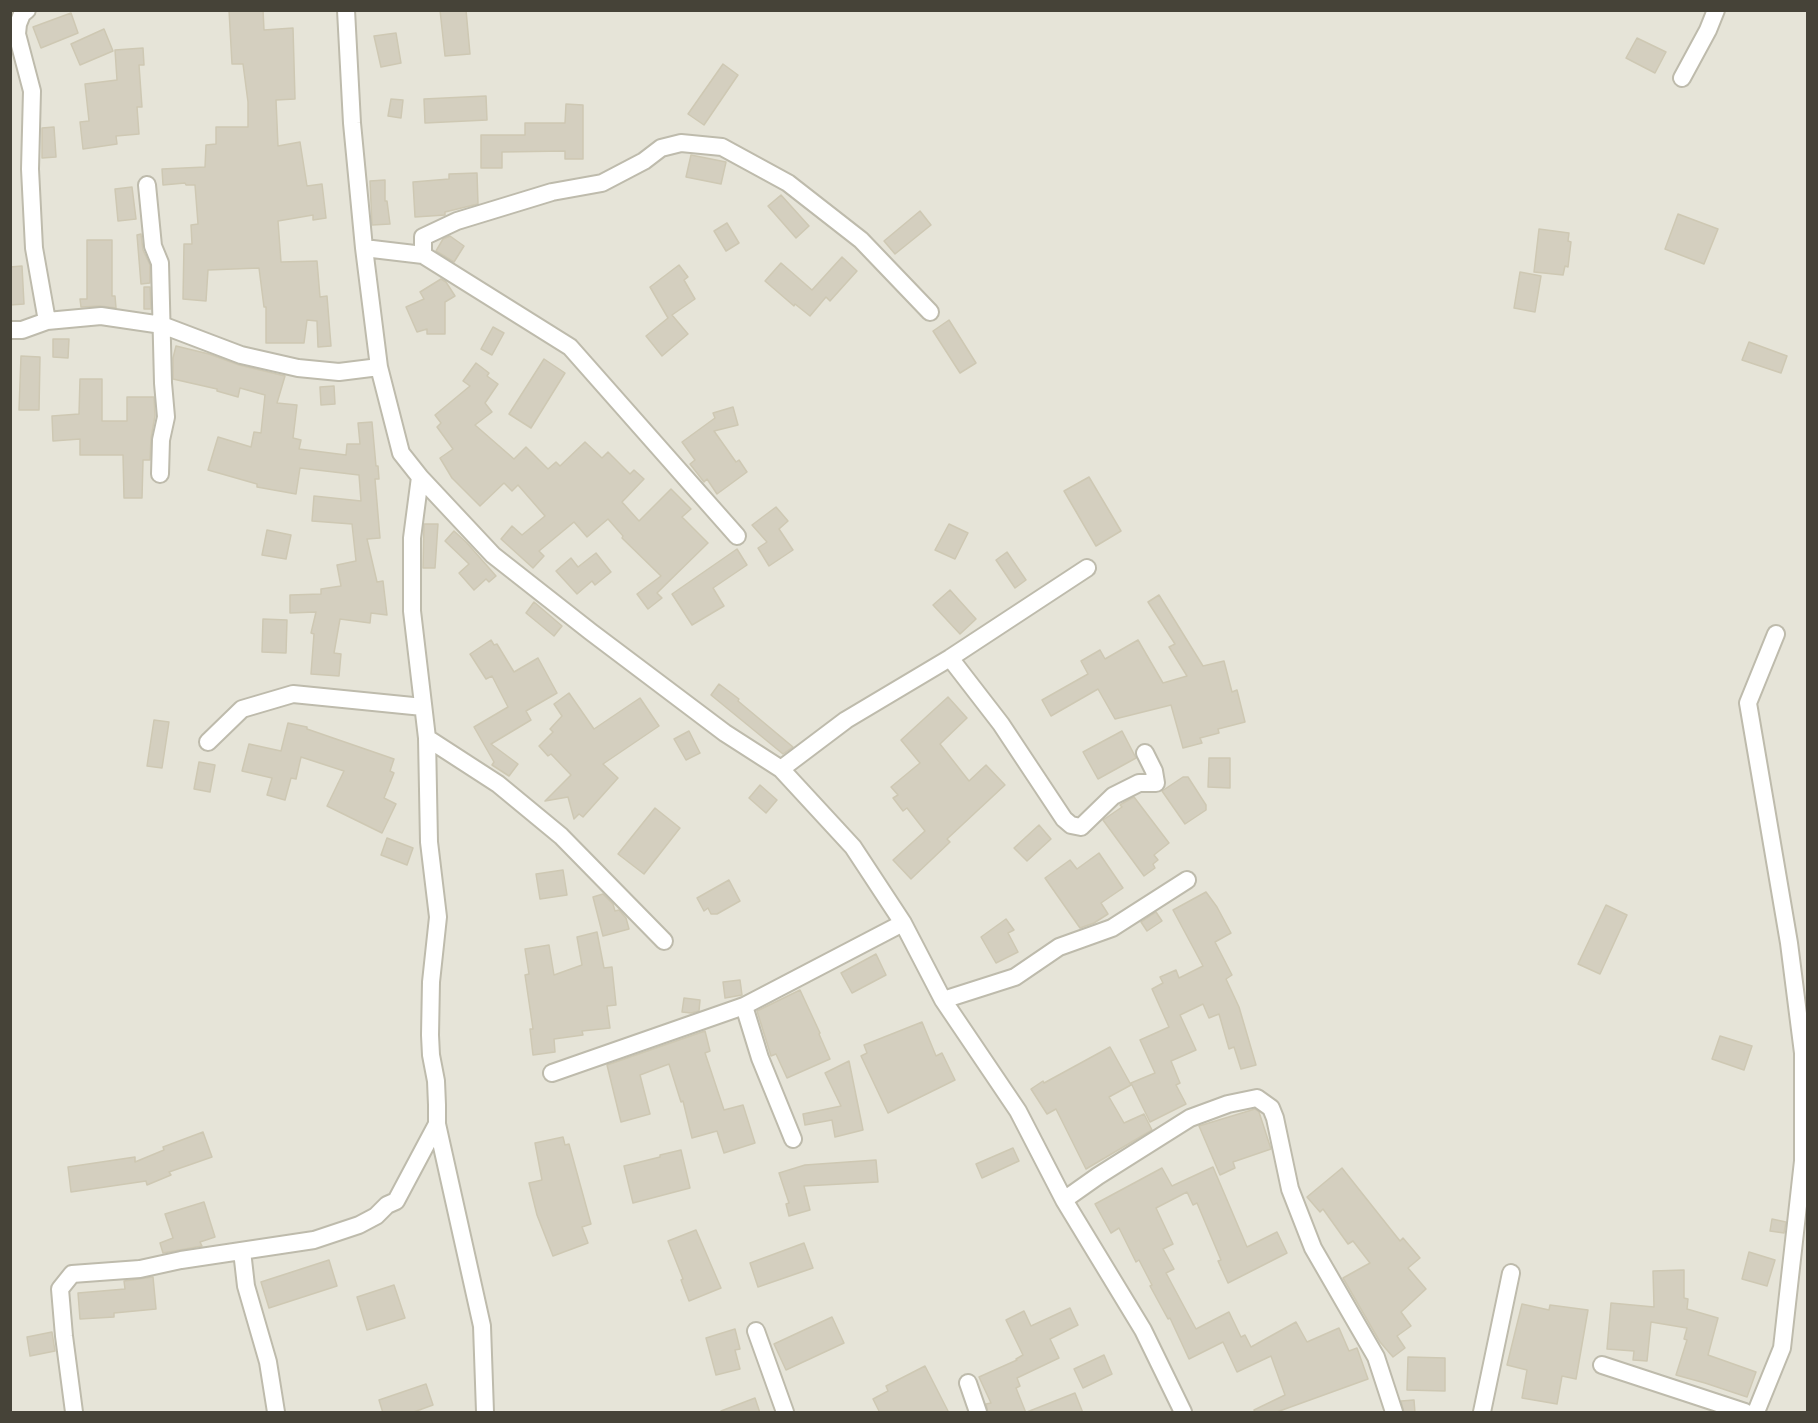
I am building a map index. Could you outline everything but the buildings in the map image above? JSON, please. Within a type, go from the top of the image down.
[{"type":"street","points":[[27,10],[22,14],[17,34],[32,91],[30,168],[34,248],[47,321]]},
{"type":"street","points":[[346,10],[352,123],[363,248],[379,367],[401,453],[420,477],[493,555],[725,733],[781,769],[853,848],[903,923],[943,1000],[1018,1111],[1064,1200],[1143,1330],[1183,1413]]},
{"type":"street","points":[[1682,78],[1716,10]]},
{"type":"street","points":[[423,255],[423,237],[458,221],[552,192],[602,183],[661,148],[681,143],[722,147],[788,183],[861,240],[930,312]]},
{"type":"street","points":[[147,185],[153,246],[160,264],[166,417],[161,440],[160,474]]},
{"type":"street","points":[[363,248],[423,255],[570,347],[737,536]]},
{"type":"street","points":[[10,330],[22,330],[47,321],[101,316],[162,325],[241,355],[298,368],[339,372],[379,367]]},
{"type":"street","points":[[420,477],[412,538],[412,611],[427,738],[429,842],[438,917],[431,982],[431,1055],[436,1081],[437,1124],[482,1326],[485,1413]]},
{"type":"street","points":[[781,769],[846,720],[950,658],[1087,568]]},
{"type":"street","points":[[1755,1413],[1782,1348],[1803,1161],[1803,1053],[1789,943],[1748,704],[1776,633]]},
{"type":"street","points":[[950,658],[1001,724],[1064,819],[1071,825],[1080,826],[1113,796],[1138,783],[1156,783],[1154,771],[1145,753]]},
{"type":"street","points":[[208,742],[242,710],[292,694],[423,707]]},
{"type":"street","points":[[427,738],[490,779],[561,836],[664,941]]},
{"type":"street","points":[[943,1000],[1015,977],[1059,947],[1112,928],[1187,880]]},
{"type":"street","points":[[552,1073],[744,1006],[903,923]]},
{"type":"street","points":[[744,1006],[760,1058],[792,1139]]},
{"type":"street","points":[[1064,1200],[1190,1118],[1228,1104],[1257,1098],[1271,1108],[1290,1189],[1313,1248],[1377,1357],[1394,1413]]},
{"type":"street","points":[[74,1413],[60,1289],[72,1274],[140,1269],[181,1260],[314,1240],[359,1225],[396,1201],[437,1124]]},
{"type":"street","points":[[242,1251],[246,1286],[268,1362],[276,1413]]},
{"type":"street","points":[[1482,1413],[1511,1273]]},
{"type":"street","points":[[756,1331],[785,1413]]},
{"type":"street","points":[[1602,1365],[1745,1413]]},
{"type":"street","points":[[968,1383],[978,1413]]},
{"type":"shaded area","points":[[11,11],[1807,11],[1807,1412],[11,1412]]}]
